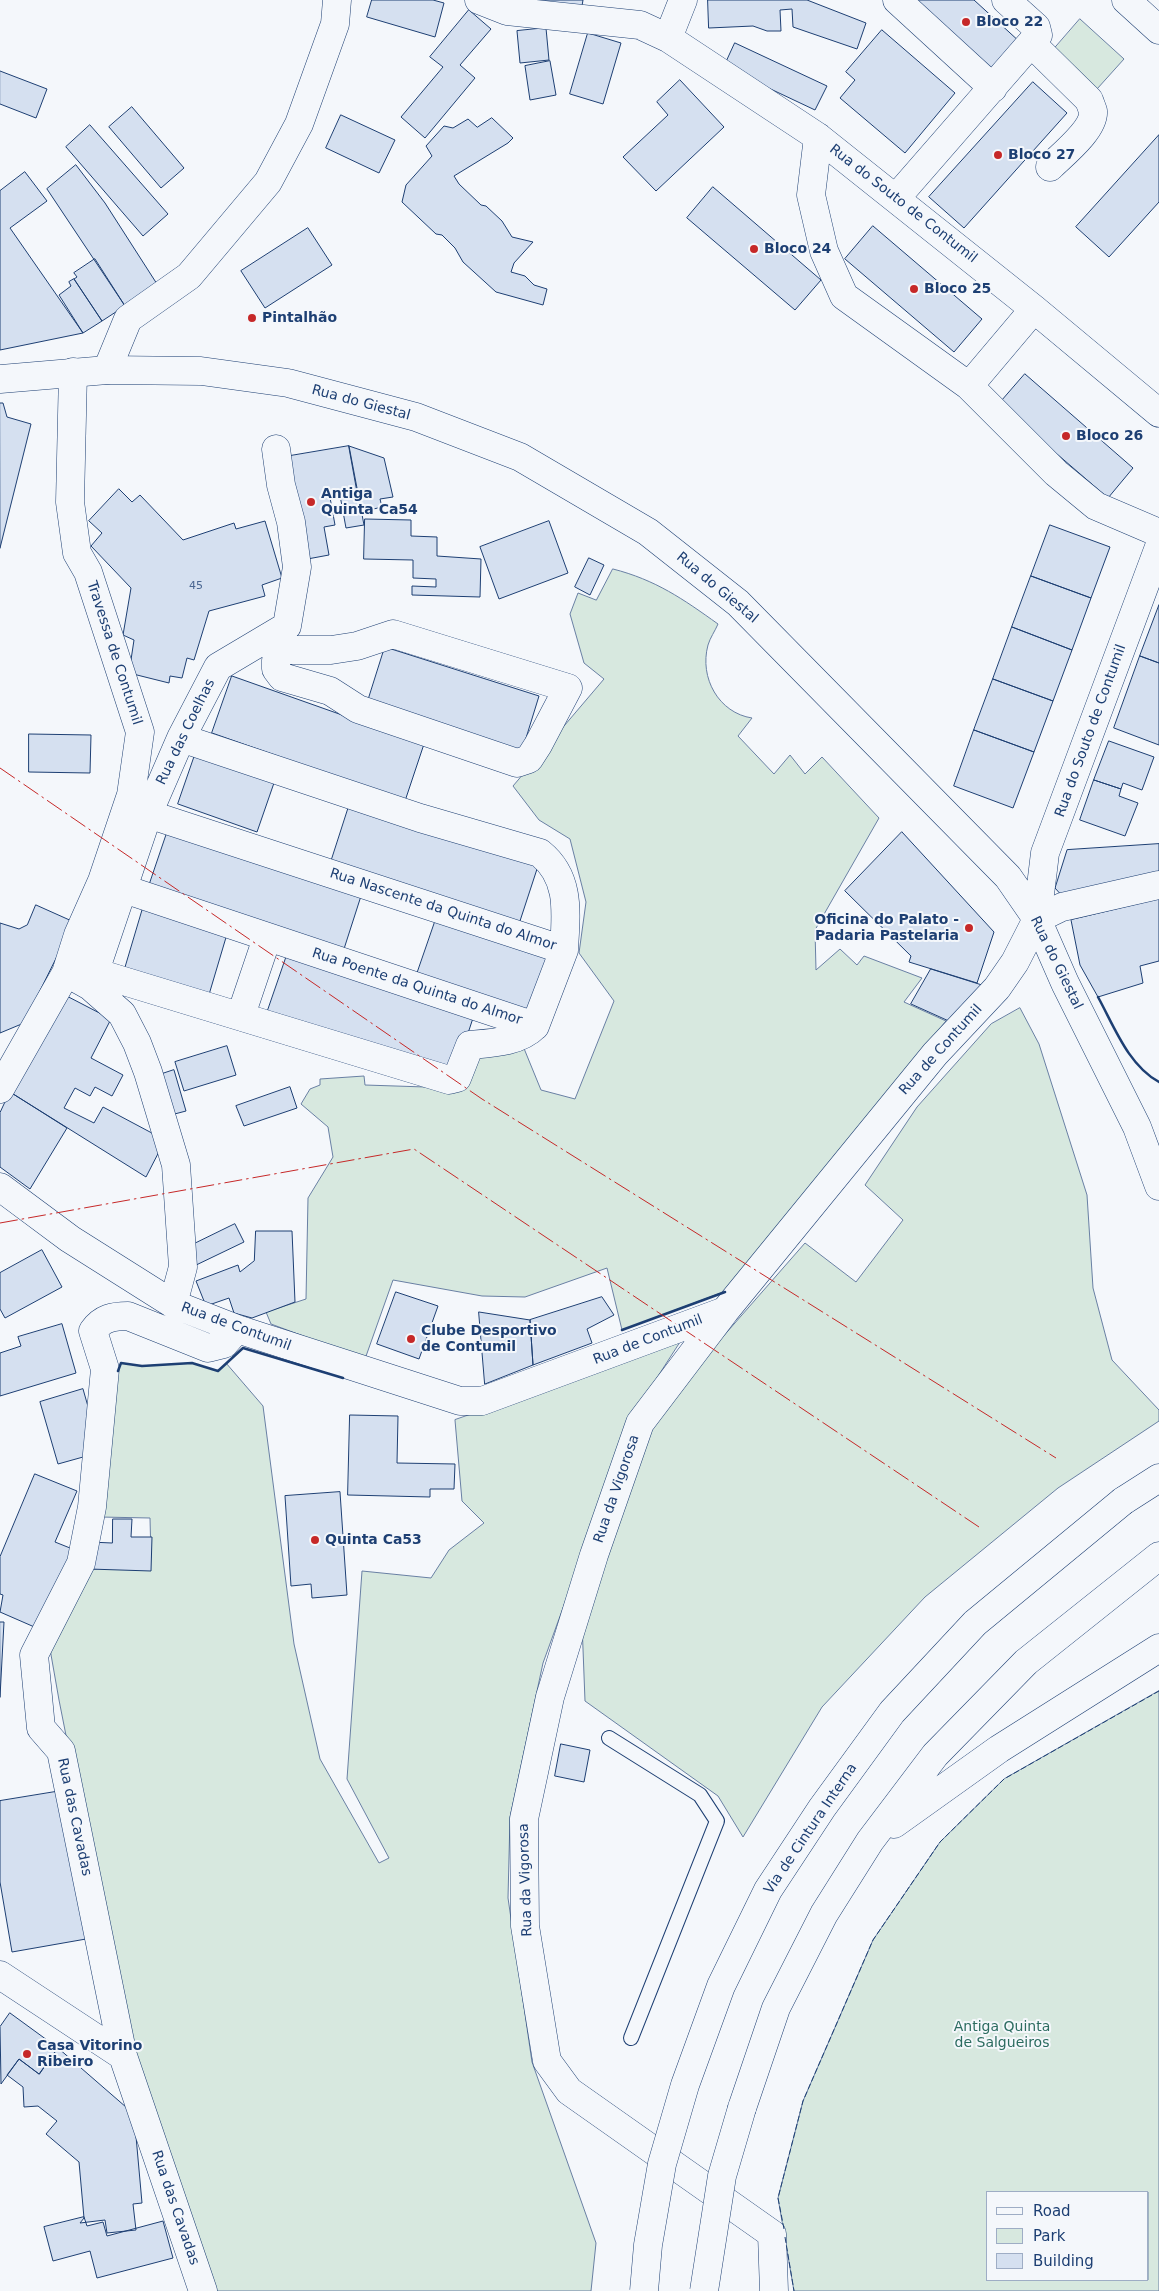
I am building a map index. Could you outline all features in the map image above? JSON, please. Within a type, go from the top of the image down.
[{"type":"main road","points":[[108,370],[128,318],[189,276],[268,182],[299,124],[335,24],[337,0]]},
{"type":"main road","name":"Rua do Souto de Contumil","points":[[479,0],[507,11],[640,25],[668,38],[818,137],[1034,308],[1159,413]]},
{"type":"main road","points":[[668,38],[683,0]]},
{"type":"main road","points":[[897,0],[993,88]]},
{"type":"main road","points":[[896,198],[1038,35],[1036,27],[1006,0]]},
{"type":"main road","points":[[1126,0],[1159,30]]},
{"type":"main road","points":[[1032,44],[1088,100],[1093,111],[1091,122],[1083,134],[1050,167]]},
{"type":"main road","name":"Rua do Souto de Contumil","points":[[818,137],[811,195],[824,251],[844,296],[969,386],[1056,473],[1096,506],[1159,533]]},
{"type":"main road","points":[[969,386],[1034,308]]},
{"type":"main road","name":"Rua do Giestal","points":[[0,379],[108,370],[202,371],[288,383],[416,417],[520,457],[648,532],[738,603],[1008,877],[1036,919],[1065,983],[1137,1127],[1159,1186]]},
{"type":"main road","name":"Travessa de Contumil","points":[[2,1083],[66,973],[78,935],[102,881],[131,795],[140,732],[88,572],[77,553],[70,502],[73,372]]},
{"type":"main road","name":"Rua das Coelhas","points":[[92,979],[148,814],[180,738],[218,667],[276,644],[286,626],[297,567],[291,522],[281,485],[276,449]]},
{"type":"main road","name":"Rua do Souto de Contumil","points":[[1036,919],[1045,854],[1159,547]]},
{"type":"main road","points":[[393,634],[568,688],[538,746],[528,759],[517,763],[358,708],[330,691],[282,677],[276,670],[276,644],[331,650],[356,646],[393,634]]},
{"type":"main road","name":"Rua Nascente da Quinta do Almor","points":[[148,814],[564,950],[566,918],[564,890],[553,863],[540,853],[420,818],[180,738]]},
{"type":"main road","points":[[1036,919],[1062,907],[1159,885]]},
{"type":"main road","name":"Rua Poente da Quinta do Almor","points":[[92,979],[240,1015],[448,1080],[457,1078],[470,1045],[516,1038],[527,1034],[535,1026],[124,889]]},
{"type":"main road","name":"Rua de Contumil","points":[[0,1187],[70,1239],[173,1304],[236,1330],[460,1401],[482,1401],[724,1311],[935,1054],[997,988],[1015,962],[1036,919]]},
{"type":"main road","points":[[240,1015],[267,938]]},
{"type":"main road","points":[[535,1026],[564,950]]},
{"type":"main road","points":[[66,973],[92,979],[122,1014],[138,1043],[176,1165],[183,1267],[173,1304]]},
{"type":"main road","name":"Rua do Giestal","points":[[1137,1127],[1159,1145]]},
{"type":"main road","name":"Rua da Vigorosa","points":[[724,1311],[640,1423],[594,1555],[550,1697],[524,1819],[525,1926],[547,2061],[569,2090],[772,2234],[774,2291]]},
{"type":"main road","name":"Rua das Cavadas","points":[[203,2291],[123,2056],[61,1751],[40,1728],[34,1655],[81,1563],[92,1507],[105,1369],[93,1331],[100,1321],[114,1316],[128,1316],[208,1348],[224,1344],[236,1330]]},
{"type":"main road","name":"Via de Cintura Interna","points":[[644,2291],[648,2245],[662,2164],[685,2085],[721,1986],[768,1890],[822,1808],[892,1712],[976,1623],[1123,1502],[1159,1478]]},
{"type":"main road","points":[[704,2291],[722,2176],[742,2108],[776,2008],[824,1914],[870,1841],[936,1755],[1026,1662],[1159,1556]]},
{"type":"main road","points":[[870,1841],[999,1748],[1159,1648]]},
{"type":"main road","points":[[0,1975],[123,2056]]},
{"type":"lane","points":[[610,1738],[700,1795],[717,1821],[631,2038]]},
{"type":"green space","points":[[1080,19],[1124,59],[1097,89],[1054,49]]},
{"type":"green space","points":[[613,569],[643,579],[668,591],[718,624],[709,642],[706,657],[706,670],[709,681],[714,692],[730,709],[740,715],[752,718],[738,736],[774,774],[790,755],[805,774],[822,757],[879,818],[815,930],[816,970],[840,949],[857,965],[864,956],[922,978],[904,1002],[946,1021],[726,1291],[622,1330],[607,1268],[525,1297],[482,1296],[393,1280],[365,1359],[271,1324],[266,1312],[306,1299],[308,1198],[333,1157],[328,1127],[301,1104],[310,1089],[320,1085],[320,1079],[364,1076],[365,1085],[456,1088],[471,1051],[523,1046],[541,1090],[575,1099],[614,1001],[579,953],[586,902],[570,839],[539,820],[513,786],[604,679],[584,663],[570,614],[578,593],[596,600]]},
{"type":"green space","points":[[1020,1008],[1039,1044],[1087,1195],[1093,1288],[1112,1360],[1159,1410],[1159,1421],[1058,1488],[925,1597],[822,1707],[743,1837],[718,1796],[585,1701],[582,1623],[646,1435],[692,1372],[805,1243],[856,1282],[903,1220],[865,1185],[917,1107],[991,1024]]},
{"type":"green space","points":[[680,1342],[633,1415],[543,1663],[510,1817],[508,1898],[532,2062],[596,2243],[591,2291],[211,2291],[132,2053],[95,1882],[50,1649],[91,1570],[151,1558],[150,1518],[100,1517],[111,1387],[121,1363],[142,1366],[192,1363],[218,1371],[226,1363],[263,1406],[294,1644],[320,1759],[379,1863],[389,1858],[347,1779],[362,1571],[431,1578],[449,1550],[484,1523],[462,1501],[455,1420]]},
{"type":"green space","name":"Antiga Quinta de Salgueiros","points":[[1159,1691],[1159,2291],[794,2291],[778,2198],[803,2101],[873,1940],[940,1842],[1004,1779]]},
{"type":"building","points":[[372,0],[433,0],[444,3],[435,37],[367,17]]},
{"type":"building","points":[[508,0],[583,0],[581,12]]},
{"type":"building","points":[[708,0],[807,0],[866,23],[857,49],[793,27],[792,9],[780,10],[781,31],[767,31],[753,26],[709,28]]},
{"type":"building","name":"Bloco 22","points":[[911,0],[974,0],[1021,43],[993,75]]},
{"type":"building","points":[[469,10],[491,29],[460,65],[475,78],[425,138],[401,117],[443,67],[430,57]]},
{"type":"building","points":[[546,28],[549,60],[520,63],[517,31]]},
{"type":"building","points":[[882,30],[955,93],[905,153],[840,98],[855,80],[846,72]]},
{"type":"building","points":[[588,33],[621,43],[603,104],[570,94]]},
{"type":"building","points":[[735,43],[827,86],[815,110],[724,67]]},
{"type":"building","points":[[550,61],[556,95],[530,100],[525,66]]},
{"type":"building","points":[[0,71],[47,89],[36,118],[0,104]]},
{"type":"building","points":[[680,80],[724,127],[656,191],[623,157],[668,115],[657,102]]},
{"type":"building","name":"Bloco 27","points":[[1033,82],[1067,113],[964,228],[929,197]]},
{"type":"building","points":[[132,107],[184,168],[161,188],[109,127]]},
{"type":"building","points":[[341,115],[395,140],[379,173],[326,148]]},
{"type":"building","points":[[492,118],[513,138],[454,176],[459,184],[481,205],[486,206],[502,221],[512,237],[533,242],[514,263],[511,272],[525,276],[534,285],[547,289],[543,305],[496,292],[463,262],[455,248],[442,235],[436,234],[402,202],[406,185],[432,156],[426,146],[444,126],[453,128],[468,119],[477,127]]},
{"type":"building","points":[[90,125],[168,214],[143,236],[66,147]]},
{"type":"building","points":[[1159,135],[1159,202],[1109,257],[1076,227]]},
{"type":"building","points":[[76,165],[105,203],[157,284],[125,306],[47,189]]},
{"type":"building","points":[[25,172],[47,201],[10,228],[83,333],[0,350],[0,191]]},
{"type":"building","name":"Bloco 24","points":[[713,187],[821,280],[795,310],[687,218]]},
{"type":"building","name":"Bloco 25","points":[[873,226],[982,319],[954,352],[845,259]]},
{"type":"building","points":[[308,228],[332,265],[265,308],[241,271]]},
{"type":"building","points":[[95,259],[125,306],[102,321],[74,279],[77,277],[74,273]]},
{"type":"building","points":[[74,279],[102,321],[83,333],[59,295],[71,286],[69,282]]},
{"type":"building","name":"Bloco 26","points":[[1025,374],[1133,468],[1108,498],[999,404]]},
{"type":"building","points":[[0,403],[3,403],[7,417],[31,424],[0,548]]},
{"type":"building","name":"Antiga Quinta Ca54","points":[[349,446],[364,525],[346,528],[339,490],[329,492],[335,525],[324,527],[329,555],[302,560],[284,457]]},
{"type":"building","points":[[349,446],[384,458],[393,497],[380,499],[382,507],[361,512]]},
{"type":"building","points":[[119,489],[132,502],[140,495],[183,540],[234,523],[236,529],[265,521],[282,578],[262,585],[265,596],[209,611],[194,660],[187,658],[182,678],[170,676],[169,683],[129,673],[134,640],[123,635],[131,588],[91,546],[102,533],[89,521]]},
{"type":"building","points":[[365,519],[411,520],[411,536],[437,537],[437,556],[481,559],[480,597],[412,595],[412,586],[436,587],[436,579],[413,578],[413,560],[364,559]]},
{"type":"building","points":[[549,521],[568,573],[499,599],[480,547]]},
{"type":"building","points":[[1050,525],[1110,547],[1091,598],[1031,576]]},
{"type":"building","points":[[589,558],[604,565],[590,595],[575,587]]},
{"type":"building","points":[[1031,576],[1091,598],[1072,650],[1012,627]]},
{"type":"building","points":[[1159,605],[1159,663],[1140,656]]},
{"type":"building","points":[[1012,627],[1072,650],[1053,701],[993,679]]},
{"type":"building","points":[[385,647],[539,696],[522,751],[368,701]]},
{"type":"building","points":[[1140,656],[1159,663],[1159,745],[1114,728]]},
{"type":"building","points":[[232,676],[424,744],[405,801],[212,733]]},
{"type":"building","points":[[993,679],[1053,701],[1034,752],[974,730]]},
{"type":"building","points":[[974,730],[1034,752],[1013,808],[954,786]]},
{"type":"building","points":[[29,734],[91,735],[90,773],[29,772]]},
{"type":"building","points":[[1109,741],[1154,757],[1142,790],[1123,783],[1121,789],[1094,780]]},
{"type":"building","points":[[196,752],[275,780],[257,832],[178,804]]},
{"type":"building","points":[[1094,780],[1121,789],[1119,796],[1138,803],[1125,836],[1080,820]]},
{"type":"building","points":[[350,803],[538,866],[519,924],[331,862]]},
{"type":"building","points":[[168,830],[361,896],[343,952],[149,886]]},
{"type":"building","points":[[902,832],[994,932],[977,983],[909,962],[911,956],[845,891]]},
{"type":"building","points":[[1159,844],[1159,874],[1064,898],[1055,888],[1067,850]]},
{"type":"building","points":[[1159,899],[1159,961],[1140,966],[1143,983],[1098,997],[1080,965],[1071,920]]},
{"type":"building","points":[[36,905],[74,922],[24,1023],[0,1033],[0,923],[19,929],[27,925]]},
{"type":"building","points":[[143,908],[227,934],[208,998],[124,972]]},
{"type":"building","points":[[436,919],[548,958],[529,1013],[417,974]]},
{"type":"building","points":[[287,955],[473,1018],[454,1076],[267,1013]]},
{"type":"building","points":[[931,969],[982,985],[951,1022],[911,1004]]},
{"type":"building","points":[[59,992],[111,1019],[91,1058],[123,1075],[112,1096],[95,1087],[90,1096],[75,1088],[64,1108],[94,1123],[103,1107],[165,1140],[146,1177],[10,1092]]},
{"type":"building","points":[[227,1046],[236,1075],[184,1091],[175,1062]]},
{"type":"building","points":[[174,1070],[186,1111],[167,1116],[156,1076]]},
{"type":"building","points":[[290,1087],[297,1108],[244,1126],[236,1106]]},
{"type":"building","points":[[10,1092],[67,1128],[30,1189],[0,1167],[0,1113]]},
{"type":"building","points":[[235,1224],[244,1242],[192,1267],[190,1246]]},
{"type":"building","points":[[256,1231],[292,1231],[295,1302],[252,1318],[234,1313],[229,1298],[206,1306],[196,1281],[238,1265],[240,1272],[254,1261]]},
{"type":"building","points":[[42,1250],[62,1287],[5,1318],[0,1309],[0,1273]]},
{"type":"building","points":[[396,1292],[438,1306],[419,1359],[377,1344]]},
{"type":"building","points":[[602,1297],[614,1315],[587,1329],[592,1343],[533,1365],[530,1320]]},
{"type":"building","points":[[479,1312],[530,1320],[533,1365],[485,1384]]},
{"type":"building","points":[[62,1324],[76,1373],[0,1396],[0,1353],[21,1346],[18,1337]]},
{"type":"building","points":[[83,1389],[101,1452],[58,1464],[40,1402]]},
{"type":"building","points":[[350,1415],[398,1416],[397,1463],[455,1464],[454,1489],[430,1489],[430,1497],[348,1495]]},
{"type":"building","points":[[35,1474],[77,1491],[55,1542],[75,1550],[39,1629],[0,1612],[3,1595],[0,1594],[0,1557]]},
{"type":"building","name":"Quinta Ca53","points":[[340,1492],[347,1595],[312,1598],[311,1584],[291,1586],[285,1496]]},
{"type":"building","points":[[113,1519],[132,1519],[131,1537],[152,1537],[151,1571],[89,1569],[90,1542],[112,1543]]},
{"type":"building","points":[[0,1622],[4,1622],[0,1697]]},
{"type":"building","points":[[561,1744],[590,1750],[584,1782],[555,1776]]},
{"type":"building","points":[[61,1791],[86,1939],[12,1952],[0,1882],[0,1801]]},
{"type":"building","name":"Casa Vitorino Ribeiro","points":[[10,2013],[58,2048],[39,2074],[19,2059],[1,2084],[0,2027]]},
{"type":"building","points":[[58,2048],[134,2114],[142,2203],[133,2204],[136,2230],[107,2233],[105,2220],[80,2223],[84,2218],[79,2162],[46,2134],[57,2121],[38,2106],[24,2107],[23,2087],[7,2075],[19,2059],[39,2074]]},
{"type":"building","points":[[84,2217],[87,2226],[103,2222],[107,2236],[163,2221],[173,2258],[97,2278],[90,2251],[53,2261],[44,2227]]},
{"type":"fence","points":[[784,2229],[778,2198],[803,2101],[873,1940],[940,1842],[1004,1779],[1159,1691]]},
{"type":"fence","points":[[785,2237],[794,2291]]},
{"type":"wall","points":[[1098,997],[1130,1055],[1148,1075],[1159,1082]]},
{"type":"wall","points":[[622,1330],[725,1292]]},
{"type":"wall","points":[[118,1371],[121,1363],[142,1366],[192,1363],[218,1371],[243,1348],[343,1378]]},
{"type":"power","points":[[0,768],[482,1099],[1056,1458]]},
{"type":"power","points":[[0,1223],[414,1149],[979,1527]]},
{"type":"place","name":"Bloco 22","points":[[966,22]]},
{"type":"place","name":"Bloco 27","points":[[998,155]]},
{"type":"place","name":"Bloco 24","points":[[754,249]]},
{"type":"place","name":"Bloco 25","points":[[914,289]]},
{"type":"place","name":"Pintalhão","points":[[252,318]]},
{"type":"place","name":"Bloco 26","points":[[1066,436]]},
{"type":"place","name":"Antiga Quinta Ca54","points":[[311,502]]},
{"type":"place","name":"Oficina do Palato - Padaria Pastelaria","points":[[969,928]]},
{"type":"place","name":"Clube Desportivo de Contumil","points":[[411,1339]]},
{"type":"place","name":"Quinta Ca53","points":[[315,1540]]},
{"type":"place","name":"Casa Vitorino Ribeiro","points":[[27,2054]]}]
